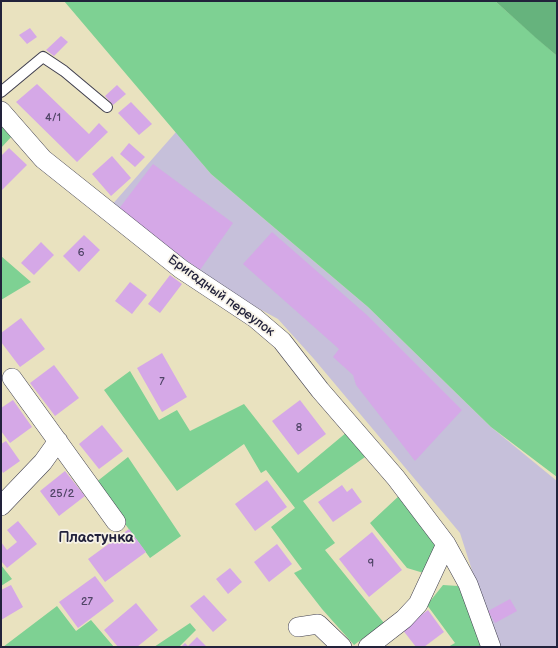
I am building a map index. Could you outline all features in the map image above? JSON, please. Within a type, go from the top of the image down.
[{"type":"street","name":"Бригадный переулок","points":[[1,111],[44,159],[181,269],[255,318],[282,341],[320,390],[396,478],[446,544],[468,584],[491,647]]},
{"type":"street","points":[[12,378],[116,522]]},
{"type":"street","points":[[1,506],[43,462],[58,441]]},
{"type":"street","points":[[368,647],[404,619],[418,604],[446,544]]},
{"type":"street","points":[[298,627],[318,624],[342,647]]},
{"type":"lane","points":[[1,92],[44,57],[64,71],[107,107]]},
{"type":"shaded area","points":[[176,132],[211,174],[368,307],[491,427],[557,481],[557,647],[499,647],[486,614],[460,533],[314,359],[278,319],[206,280],[110,207]]},
{"type":"green space","points":[[64,1],[495,1],[557,56],[557,477],[491,427],[368,307],[211,174]]},
{"type":"green space","points":[[495,1],[557,1],[557,56],[536,38]]},
{"type":"green space","points":[[1,124],[12,136],[1,148]]},
{"type":"green space","points":[[1,256],[31,282],[1,300]]},
{"type":"green space","points":[[130,371],[159,420],[177,410],[190,431],[244,404],[298,473],[347,432],[365,457],[303,501],[335,543],[325,550],[384,623],[354,645],[322,609],[294,573],[302,569],[271,527],[295,508],[266,470],[261,473],[244,444],[177,491],[104,390]]},
{"type":"green space","points":[[128,457],[181,536],[150,558],[95,483]]},
{"type":"green space","points":[[401,494],[441,545],[427,574],[407,568],[370,523]]},
{"type":"green space","points":[[1,565],[12,579],[1,586]]},
{"type":"green space","points":[[443,585],[458,586],[486,647],[448,647],[455,643],[427,605]]},
{"type":"green space","points":[[57,606],[76,631],[91,620],[114,647],[3,647]]},
{"type":"green space","points":[[190,623],[196,630],[179,647],[154,647]]},
{"type":"building","points":[[30,28],[37,37],[27,44],[19,35]]},
{"type":"building","points":[[61,36],[68,42],[54,56],[46,50]]},
{"type":"building","points":[[37,84],[89,134],[99,123],[108,132],[77,162],[16,102]]},
{"type":"building","points":[[117,85],[126,94],[113,105],[105,96]]},
{"type":"building","points":[[131,102],[152,124],[139,135],[118,113]]},
{"type":"building","points":[[129,143],[145,157],[135,167],[120,154]]},
{"type":"building","points":[[9,148],[27,165],[1,191],[1,156]]},
{"type":"building","points":[[112,156],[131,178],[111,196],[92,174]]},
{"type":"building","points":[[153,164],[233,223],[200,270],[118,210]]},
{"type":"building","points":[[272,232],[368,316],[462,410],[415,461],[356,385],[353,375],[333,357],[339,349],[243,264]]},
{"type":"building","points":[[84,235],[100,250],[79,272],[63,256]]},
{"type":"building","points":[[41,242],[54,255],[34,275],[21,263]]},
{"type":"building","points":[[170,275],[182,284],[160,313],[148,304]]},
{"type":"building","points":[[130,282],[147,295],[132,314],[115,301]]},
{"type":"building","points":[[21,318],[45,349],[20,367],[1,342],[1,333]]},
{"type":"building","points":[[162,353],[187,397],[162,412],[137,368]]},
{"type":"building","points":[[54,365],[79,398],[55,416],[30,383]]},
{"type":"building","points":[[13,400],[32,427],[10,443],[1,431],[1,408]]},
{"type":"building","points":[[300,400],[326,434],[298,455],[272,421]]},
{"type":"building","points":[[102,425],[123,451],[99,469],[79,444]]},
{"type":"building","points":[[6,441],[20,461],[3,473],[1,469],[1,444]]},
{"type":"building","points":[[65,471],[85,496],[59,516],[40,491]]},
{"type":"building","points":[[267,480],[287,507],[255,531],[235,504]]},
{"type":"building","points":[[342,485],[347,492],[352,488],[362,502],[333,522],[318,502]]},
{"type":"building","points":[[18,521],[37,544],[7,568],[1,561],[1,542],[7,550],[17,542],[7,530]]},
{"type":"building","points":[[129,529],[146,552],[105,582],[88,559]]},
{"type":"building","points":[[372,532],[402,570],[369,597],[339,559]]},
{"type":"building","points":[[277,544],[292,564],[269,582],[254,562]]},
{"type":"building","points":[[230,568],[242,582],[228,594],[216,579]]},
{"type":"building","points":[[95,576],[114,601],[78,628],[59,602]]},
{"type":"building","points":[[11,585],[23,607],[1,620],[1,590]]},
{"type":"building","points":[[204,595],[227,620],[213,632],[190,606]]},
{"type":"building","points":[[510,599],[517,611],[495,623],[488,611]]},
{"type":"building","points":[[136,603],[158,630],[137,647],[118,647],[104,630]]},
{"type":"building","points":[[428,610],[444,632],[424,647],[416,647],[402,629]]},
{"type":"building","points":[[197,637],[207,647],[181,647],[185,643],[188,646]]},
{"type":"district","name":"Пластунка","points":[[96,538]]}]
